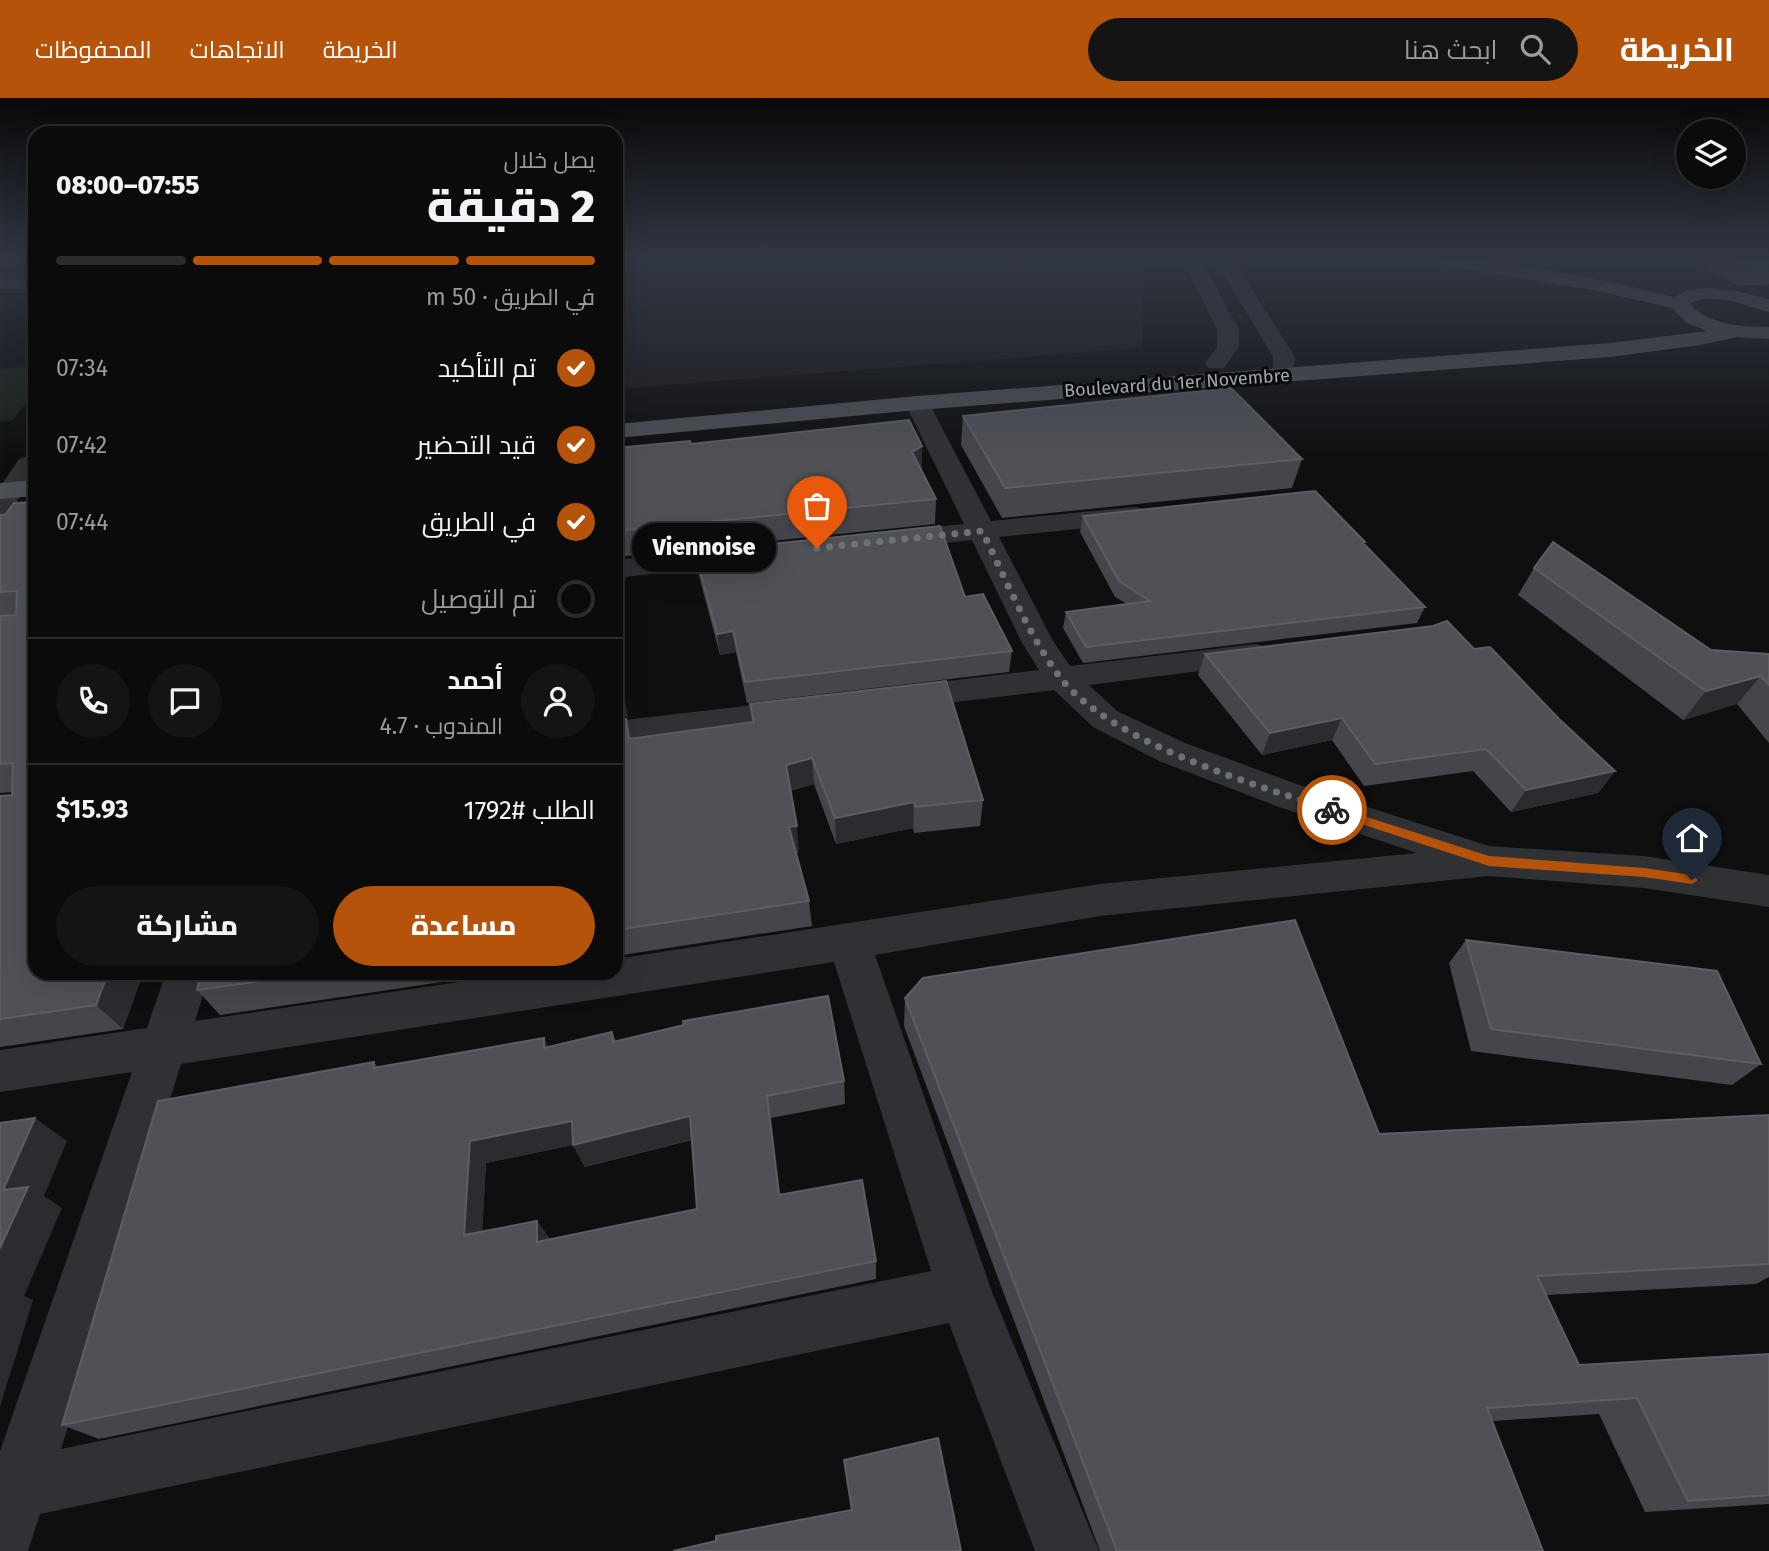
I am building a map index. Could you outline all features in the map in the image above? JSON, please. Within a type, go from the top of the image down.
[{"type":"main road","name":"Boulevard du 1er Novembre","points":[[1447,355],[1617,326]]},
{"type":"main road","points":[[1715,326],[1737,331],[1769,333]]},
{"type":"main road","name":"Boulevard du 1er Novembre","points":[[623,429],[1281,366],[1447,355],[1610,350],[1700,339],[1737,331]]},
{"type":"main road","name":"Boulevard du 1er Novembre","points":[[714,400],[1216,363],[1281,366]]},
{"type":"street","points":[[1216,363],[1228,347],[1226,326]]},
{"type":"street","points":[[1259,326],[1281,366]]},
{"type":"street","points":[[917,403],[1037,641],[1061,678],[1105,719],[1172,752],[1292,797],[1489,861]]},
{"type":"street","points":[[872,542],[1160,512]]},
{"type":"street","points":[[623,568],[775,553]]},
{"type":"street","points":[[872,701],[1283,651]]},
{"type":"street","points":[[623,732],[832,706]]},
{"type":"street","points":[[623,976],[1100,900],[1489,861],[1644,873],[1768,892]]},
{"type":"street","points":[[849,942],[965,1292],[1067,1551]]},
{"type":"street","points":[[0,1542],[10,1490],[186,980]]},
{"type":"street","points":[[0,1071],[598,980]]},
{"type":"street","points":[[10,1490],[965,1292]]},
{"type":"shaded area","points":[[623,326],[1142,326],[1142,348],[623,388]]},
{"type":"shaded area","points":[[28,367],[28,401],[13,420],[0,421],[0,369]]},
{"type":"building","points":[[1231,388],[1302,459],[1005,488],[963,416]]},
{"type":"building","points":[[909,420],[922,446],[912,452],[936,499],[623,530],[623,447],[690,441],[691,444]]},
{"type":"building","points":[[1315,491],[1425,607],[1086,647],[1066,612],[1150,601],[1119,581],[1083,516]]},
{"type":"building","points":[[28,502],[28,980],[105,980],[96,1005],[0,1019],[0,796],[12,795],[13,763],[0,764],[0,616],[16,615],[17,591],[0,592],[0,515],[5,515],[14,503]]},
{"type":"building","points":[[940,526],[965,597],[983,594],[1012,651],[745,682],[733,631],[717,634],[695,552]]},
{"type":"building","points":[[1553,542],[1711,650],[1769,654],[1769,685],[1761,676],[1706,691],[1534,568]]},
{"type":"building","points":[[1447,621],[1474,649],[1490,647],[1559,719],[1615,771],[1526,790],[1486,749],[1375,764],[1342,718],[1270,733],[1205,654],[1433,626]]},
{"type":"building","points":[[946,681],[983,800],[915,807],[914,802],[835,818],[812,758],[786,765],[797,826],[789,827],[809,901],[623,929],[623,719],[626,719],[629,739],[754,722],[750,704]]},
{"type":"building","points":[[1295,920],[1379,1134],[1769,1115],[1769,1264],[1537,1276],[1579,1365],[1769,1354],[1769,1495],[1688,1501],[1637,1398],[1487,1408],[1543,1551],[1117,1551],[905,998],[923,978]]},
{"type":"building","points":[[1466,940],[1717,971],[1761,1064],[1491,1029]]},
{"type":"building","points":[[199,980],[268,980],[197,990]]},
{"type":"building","points":[[828,996],[844,1081],[767,1096],[779,1195],[862,1180],[876,1261],[62,1425],[158,1101],[374,1062],[373,1068],[544,1038],[544,1048],[612,1032],[613,1042],[684,1025],[683,1021]],"holes":[[[690,1116],[697,1209],[537,1242],[537,1221],[464,1235],[470,1141],[572,1121],[573,1145]]]},
{"type":"building","points":[[35,1118],[3,1190],[28,1187],[0,1248],[0,1123]]},
{"type":"building","points":[[938,1438],[961,1551],[673,1551],[716,1541],[716,1536],[852,1510],[844,1460]]},
{"type":"way so far","points":[[817,548],[982,531],[1037,641],[1061,678],[1105,719],[1172,752],[1332,810]]},
{"type":"place","name":"Viennoise","points":[[817,548]]},
{"type":"route","points":[[1332,810],[1489,861],[1644,873],[1692,880]]}]
